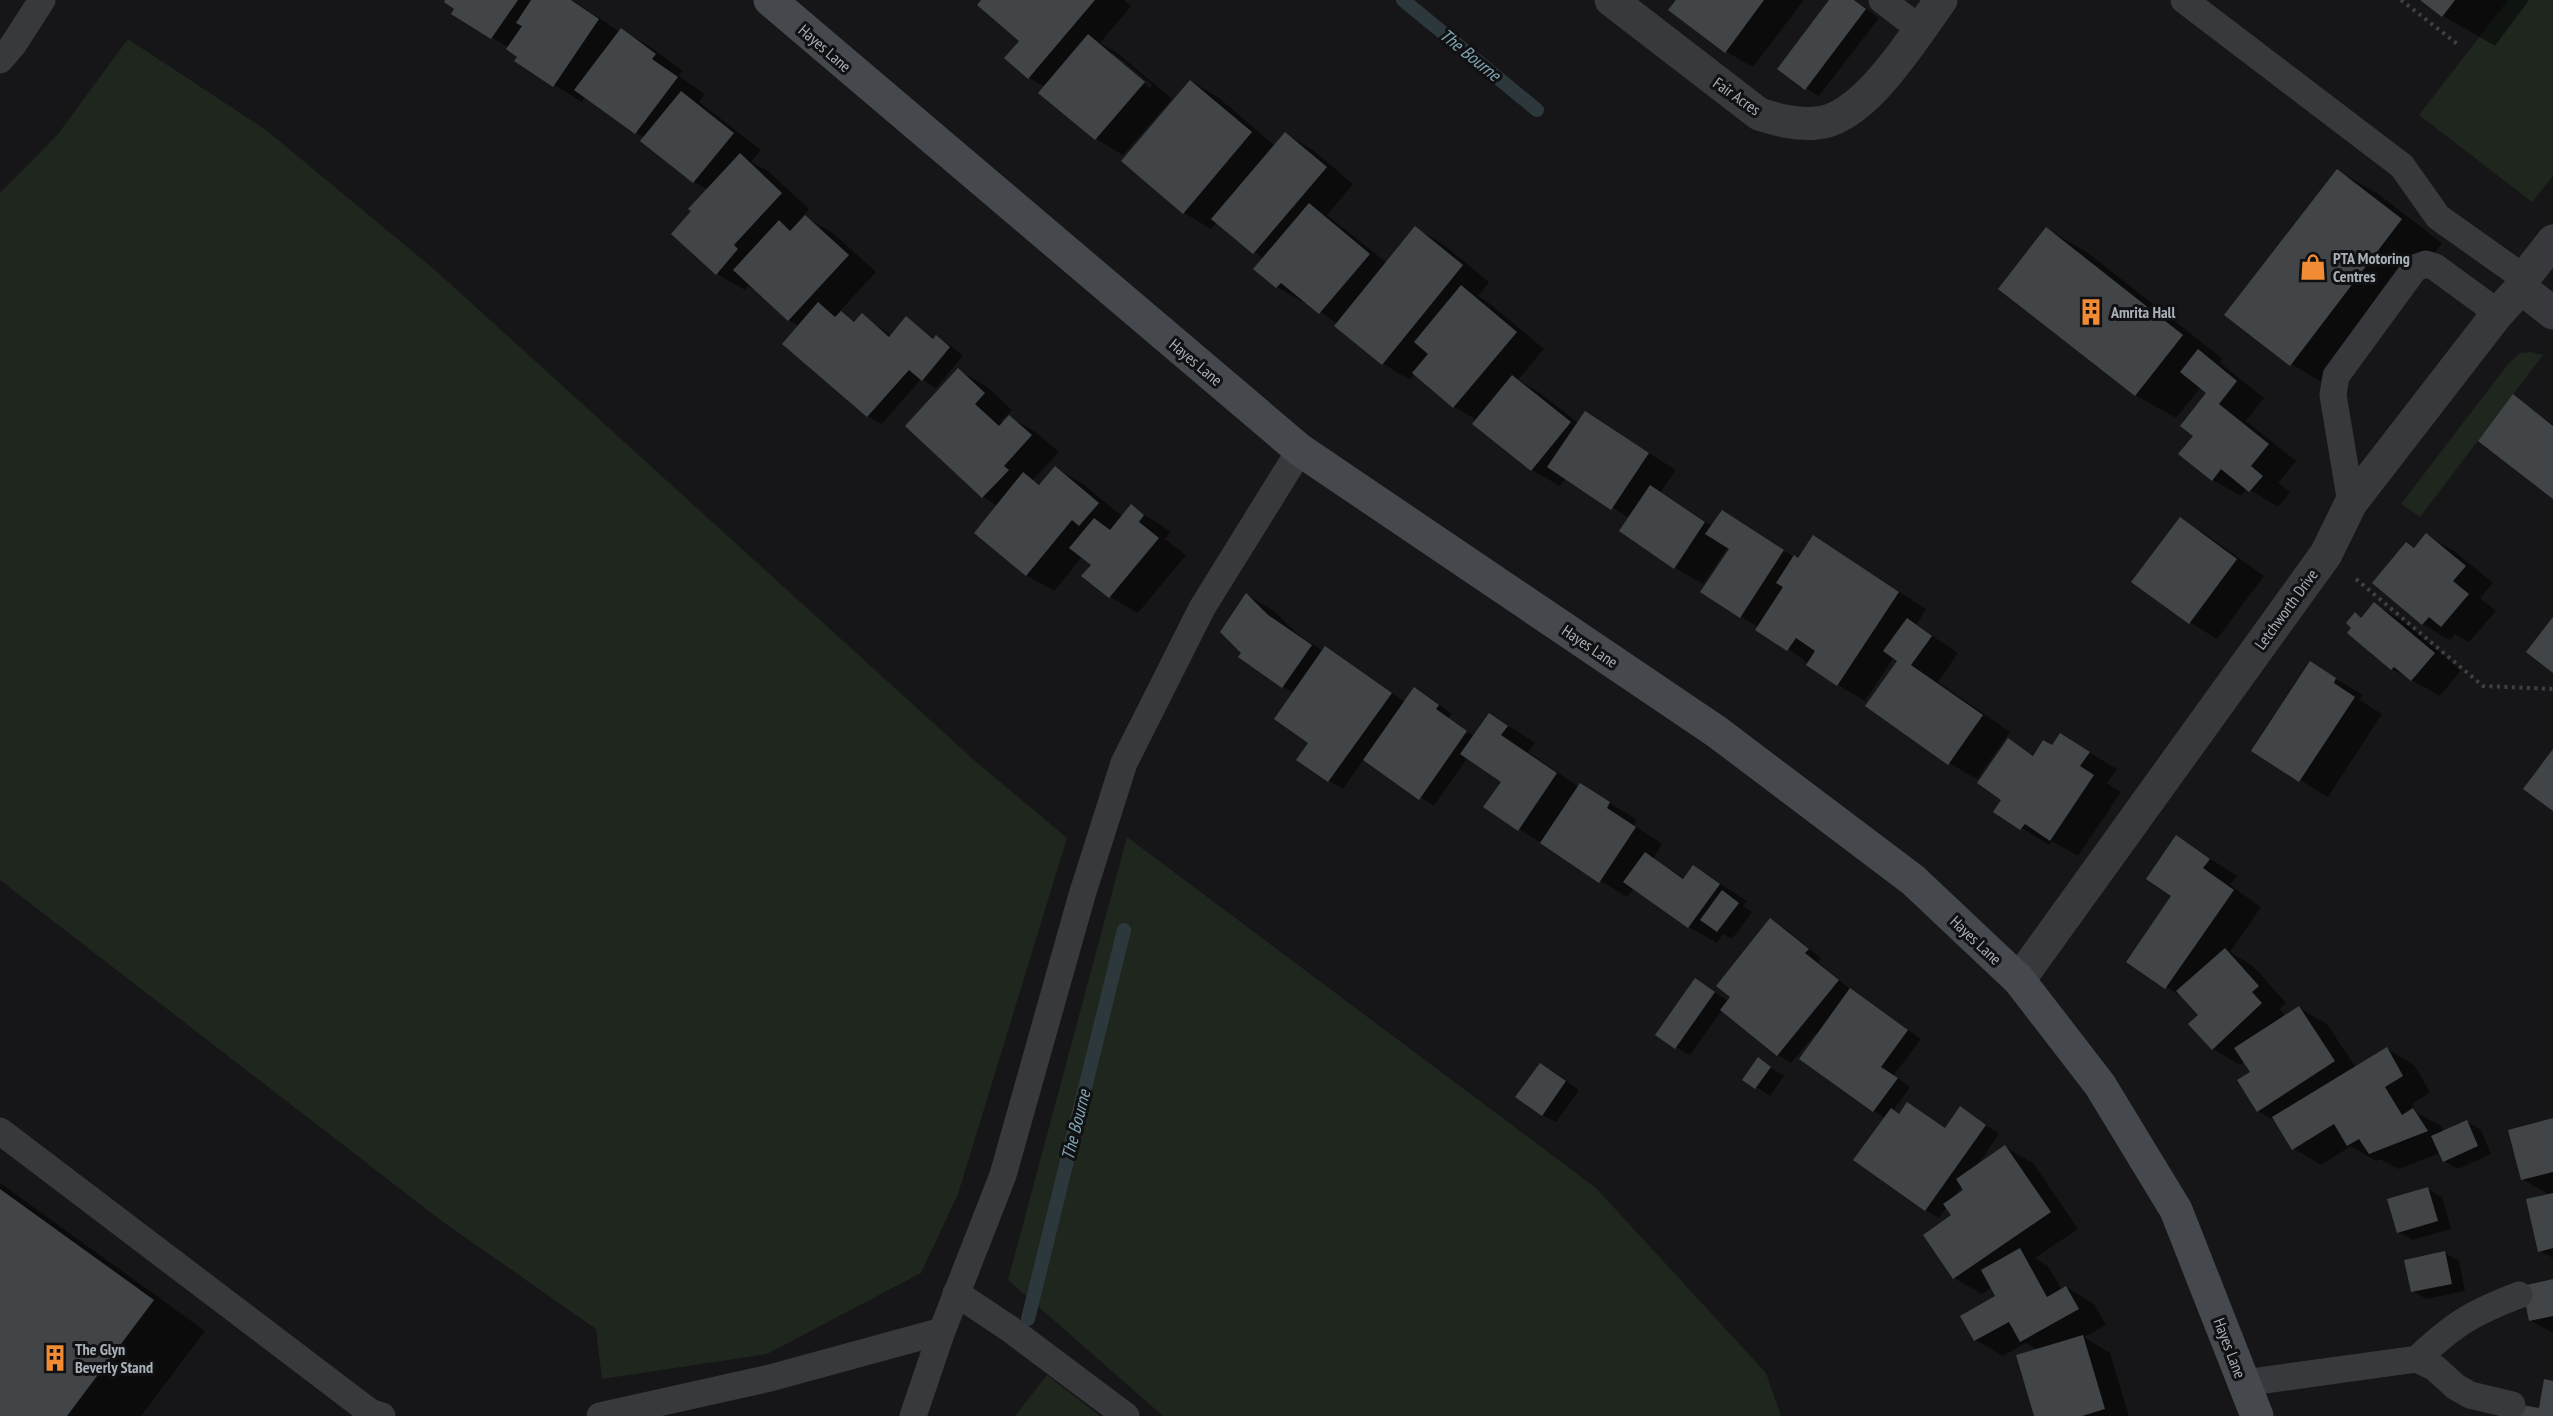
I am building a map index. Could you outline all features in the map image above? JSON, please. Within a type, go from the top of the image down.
[{"type":"main road","name":"Hayes Lane","points":[[770,0],[1300,450],[1717,732],[1913,880],[2019,980],[2100,1085],[2176,1210],[2257,1416]]},
{"type":"street","name":"Fair Acres","points":[[1611,0],[1758,114],[1787,123],[1819,123],[1847,114],[1893,66],[1941,0]]},
{"type":"street","name":"Letchworth Drive","points":[[2019,980],[2326,554],[2350,503],[2523,283],[2553,241]]},
{"type":"street","points":[[2523,283],[2553,313]]},
{"type":"lane","points":[[0,60],[13,45],[42,0]]},
{"type":"lane","points":[[1882,0],[1920,29]]},
{"type":"lane","points":[[2184,0],[2402,166],[2438,217],[2523,283]]},
{"type":"lane","points":[[2350,503],[2333,395],[2336,376],[2415,268],[2426,264],[2435,267],[2498,313]]},
{"type":"lane","points":[[913,1416],[942,1330],[1003,1175],[1082,895],[1124,763],[1202,608],[1300,450]]},
{"type":"lane","points":[[0,1131],[370,1412],[382,1416]]},
{"type":"lane","points":[[956,1293],[1010,1329],[1125,1416]]},
{"type":"lane","points":[[2244,1383],[2417,1359],[2458,1323],[2481,1310],[2519,1295]]},
{"type":"lane","points":[[600,1416],[771,1378],[942,1330]]},
{"type":"lane","points":[[2417,1359],[2435,1368],[2456,1387],[2470,1395],[2512,1405]]},
{"type":"path","points":[[2401,0],[2460,46]]},
{"type":"path","points":[[2326,554],[2483,686],[2553,689]]},
{"type":"shaded area","points":[[2508,0],[2553,0],[2553,176],[2532,202],[2419,115]]},
{"type":"shaded area","points":[[128,39],[266,130],[435,270],[974,760],[1067,838],[958,1194],[921,1273],[767,1354],[602,1379],[596,1329],[443,1222],[0,880],[0,193],[58,134]]},
{"type":"shaded area","points":[[2531,352],[2543,355],[2420,517],[2401,504],[2508,364],[2520,353]]},
{"type":"shaded area","points":[[1127,837],[1596,1188],[1766,1373],[1781,1416],[1163,1416],[1008,1280]]},
{"type":"shaded area","points":[[1047,1375],[1100,1416],[1015,1416]]},
{"type":"building","points":[[445,0],[518,0],[491,39],[451,14],[454,9],[444,2]]},
{"type":"building","points":[[531,0],[571,0],[599,19],[553,87],[514,61],[517,57],[506,49],[522,26],[516,23]]},
{"type":"building","points":[[981,0],[1095,0],[1028,79],[1004,58],[1019,41],[977,5]]},
{"type":"building","points":[[1676,0],[1764,0],[1725,53],[1668,10]]},
{"type":"building","points":[[1829,0],[1854,0],[1866,9],[1805,90],[1777,69]]},
{"type":"building","points":[[2420,0],[2455,0],[2442,17]]},
{"type":"building","points":[[621,28],[656,54],[652,59],[678,77],[635,134],[574,90]]},
{"type":"building","points":[[1088,34],[1145,82],[1095,140],[1038,93]]},
{"type":"building","points":[[1190,80],[1252,132],[1183,214],[1121,161]]},
{"type":"building","points":[[681,91],[734,133],[693,183],[640,141]]},
{"type":"building","points":[[1285,132],[1327,167],[1253,254],[1211,219]]},
{"type":"building","points":[[740,153],[782,193],[734,245],[738,249],[716,275],[671,234],[691,211],[688,209]]},
{"type":"building","name":"PTA Motoring Centres","points":[[2337,169],[2402,219],[2290,366],[2224,315]]},
{"type":"building","points":[[1309,203],[1370,254],[1319,314],[1281,283],[1276,288],[1253,269]]},
{"type":"building","points":[[805,215],[849,255],[788,321],[733,270],[779,220],[790,231]]},
{"type":"building","points":[[1415,226],[1463,265],[1382,365],[1334,326]]},
{"type":"building","name":"Amrita Hall","points":[[2046,227],[2183,335],[2135,396],[1998,289]]},
{"type":"building","points":[[1461,285],[1517,332],[1453,408],[1412,373],[1428,354],[1414,342]]},
{"type":"building","points":[[818,302],[835,317],[841,311],[854,322],[862,313],[889,337],[906,316],[933,339],[936,335],[950,347],[922,381],[909,370],[867,417],[782,344]]},
{"type":"building","points":[[2198,349],[2237,381],[2219,404],[2269,444],[2251,466],[2263,476],[2249,492],[2221,469],[2212,481],[2178,454],[2193,436],[2180,426],[2206,393],[2180,372]]},
{"type":"building","points":[[958,368],[985,393],[975,404],[999,426],[1009,415],[1032,435],[1004,466],[1009,470],[982,498],[905,426]]},
{"type":"building","points":[[1512,375],[1571,422],[1531,471],[1472,424]]},
{"type":"building","points":[[2513,394],[2553,426],[2553,499],[2478,441]]},
{"type":"building","points":[[1585,411],[1649,453],[1611,510],[1547,467]]},
{"type":"building","points":[[1055,466],[1099,503],[1079,526],[1072,520],[1026,576],[974,533],[1023,472],[1039,485]]},
{"type":"building","points":[[1650,485],[1705,522],[1674,569],[1619,531]]},
{"type":"building","points":[[1131,504],[1144,515],[1139,522],[1159,538],[1109,598],[1081,576],[1091,565],[1069,548],[1094,518],[1110,530]]},
{"type":"building","points":[[1722,510],[1784,550],[1740,618],[1700,592],[1729,549],[1705,534]]},
{"type":"building","points":[[2180,517],[2237,559],[2189,624],[2131,582]]},
{"type":"building","points":[[2426,533],[2466,566],[2453,581],[2469,594],[2441,627],[2429,617],[2422,625],[2372,583],[2406,542],[2414,548]]},
{"type":"building","points":[[1813,535],[1899,592],[1837,686],[1806,665],[1815,651],[1796,638],[1787,651],[1755,630],[1783,587],[1776,583],[1794,555],[1798,558]]},
{"type":"building","points":[[1246,593],[1268,615],[1312,645],[1282,688],[1238,657],[1241,653],[1220,632]]},
{"type":"building","points":[[2374,602],[2435,653],[2411,681],[2394,667],[2391,670],[2347,633],[2351,628],[2346,623],[2355,612],[2361,618]]},
{"type":"building","points":[[2553,617],[2553,673],[2526,652]]},
{"type":"building","points":[[1907,618],[1932,636],[1911,665],[1983,715],[1948,765],[1865,706],[1897,661],[1883,651]]},
{"type":"building","points":[[1325,646],[1392,693],[1328,782],[1296,760],[1308,743],[1274,719]]},
{"type":"building","points":[[2310,661],[2336,678],[2334,683],[2355,697],[2299,782],[2251,751]]},
{"type":"building","points":[[1414,687],[1439,705],[1436,709],[1467,731],[1419,800],[1363,760]]},
{"type":"building","points":[[1489,713],[1508,726],[1501,735],[1557,773],[1518,831],[1483,807],[1501,782],[1460,754]]},
{"type":"building","points":[[2060,733],[2090,752],[2080,766],[2094,775],[2050,841],[2025,824],[2020,830],[1993,812],[2001,800],[1977,783],[2008,738],[2033,756],[2043,740],[2052,745]]},
{"type":"building","points":[[2553,749],[2553,811],[2523,789]]},
{"type":"building","points":[[1580,783],[1610,802],[1607,808],[1636,827],[1599,883],[1540,843]]},
{"type":"building","points":[[2176,835],[2210,859],[2203,868],[2234,890],[2165,989],[2126,962],[2171,896],[2146,879]]},
{"type":"building","points":[[1645,852],[1683,879],[1693,865],[1720,884],[1688,928],[1623,882]]},
{"type":"building","points":[[1722,890],[1739,903],[1717,932],[1700,920]]},
{"type":"building","points":[[1770,918],[1809,949],[1805,953],[1839,980],[1777,1056],[1720,1010],[1730,997],[1716,986]]},
{"type":"building","points":[[2225,948],[2259,986],[2252,992],[2262,1003],[2212,1050],[2188,1024],[2198,1015],[2176,991]]},
{"type":"building","points":[[1695,978],[1715,992],[1675,1049],[1655,1035]]},
{"type":"building","points":[[1850,988],[1908,1030],[1881,1067],[1898,1078],[1873,1112],[1799,1059]]},
{"type":"building","points":[[2299,1006],[2335,1061],[2257,1112],[2237,1080],[2250,1072],[2234,1048]]},
{"type":"building","points":[[2387,1047],[2403,1076],[2385,1087],[2402,1115],[2413,1108],[2428,1131],[2369,1154],[2359,1139],[2347,1146],[2334,1124],[2292,1150],[2272,1117]]},
{"type":"building","points":[[1758,1057],[1771,1067],[1755,1089],[1742,1080]]},
{"type":"building","points":[[1540,1063],[1566,1081],[1542,1116],[1515,1097]]},
{"type":"building","points":[[1907,1102],[1945,1128],[1960,1106],[1986,1125],[1925,1211],[1853,1160],[1891,1108],[1899,1114]]},
{"type":"building","points":[[2553,1118],[2553,1172],[2521,1180],[2508,1130]]},
{"type":"building","points":[[2467,1120],[2478,1146],[2443,1162],[2431,1136]]},
{"type":"building","points":[[2005,1145],[2051,1212],[1953,1279],[1923,1235],[1951,1215],[1943,1204],[1963,1190],[1956,1179]]},
{"type":"building","points":[[2428,1187],[2438,1221],[2397,1233],[2387,1199]]},
{"type":"building","name":"The Glyn Beverly Stand","points":[[0,1189],[154,1300],[67,1416],[0,1416]]},
{"type":"building","points":[[2553,1193],[2553,1248],[2538,1252],[2526,1199]]},
{"type":"building","points":[[2020,1248],[2047,1297],[2066,1286],[2079,1309],[2020,1342],[2009,1322],[1974,1341],[1960,1316],[1995,1296],[1981,1270]]},
{"type":"building","points":[[2445,1251],[2452,1284],[2411,1292],[2404,1260]]},
{"type":"building","points":[[2553,1279],[2553,1316],[2529,1321],[2522,1286]]},
{"type":"building","points":[[2083,1335],[2105,1409],[2082,1416],[2034,1416],[2016,1355]]},
{"type":"building","points":[[2544,1379],[2553,1381],[2553,1416],[2520,1416],[2522,1405],[2539,1408]]},
{"type":"waterway","name":"The Bourne","points":[[1403,0],[1537,110]]},
{"type":"waterway","name":"The Bourne","points":[[1028,1319],[1124,930]]},
{"type":"place","name":"PTA Motoring Centres","points":[[2313,267]]},
{"type":"place","name":"Amrita Hall","points":[[2091,312]]},
{"type":"place","name":"The Glyn Beverly Stand","points":[[55,1358]]}]
